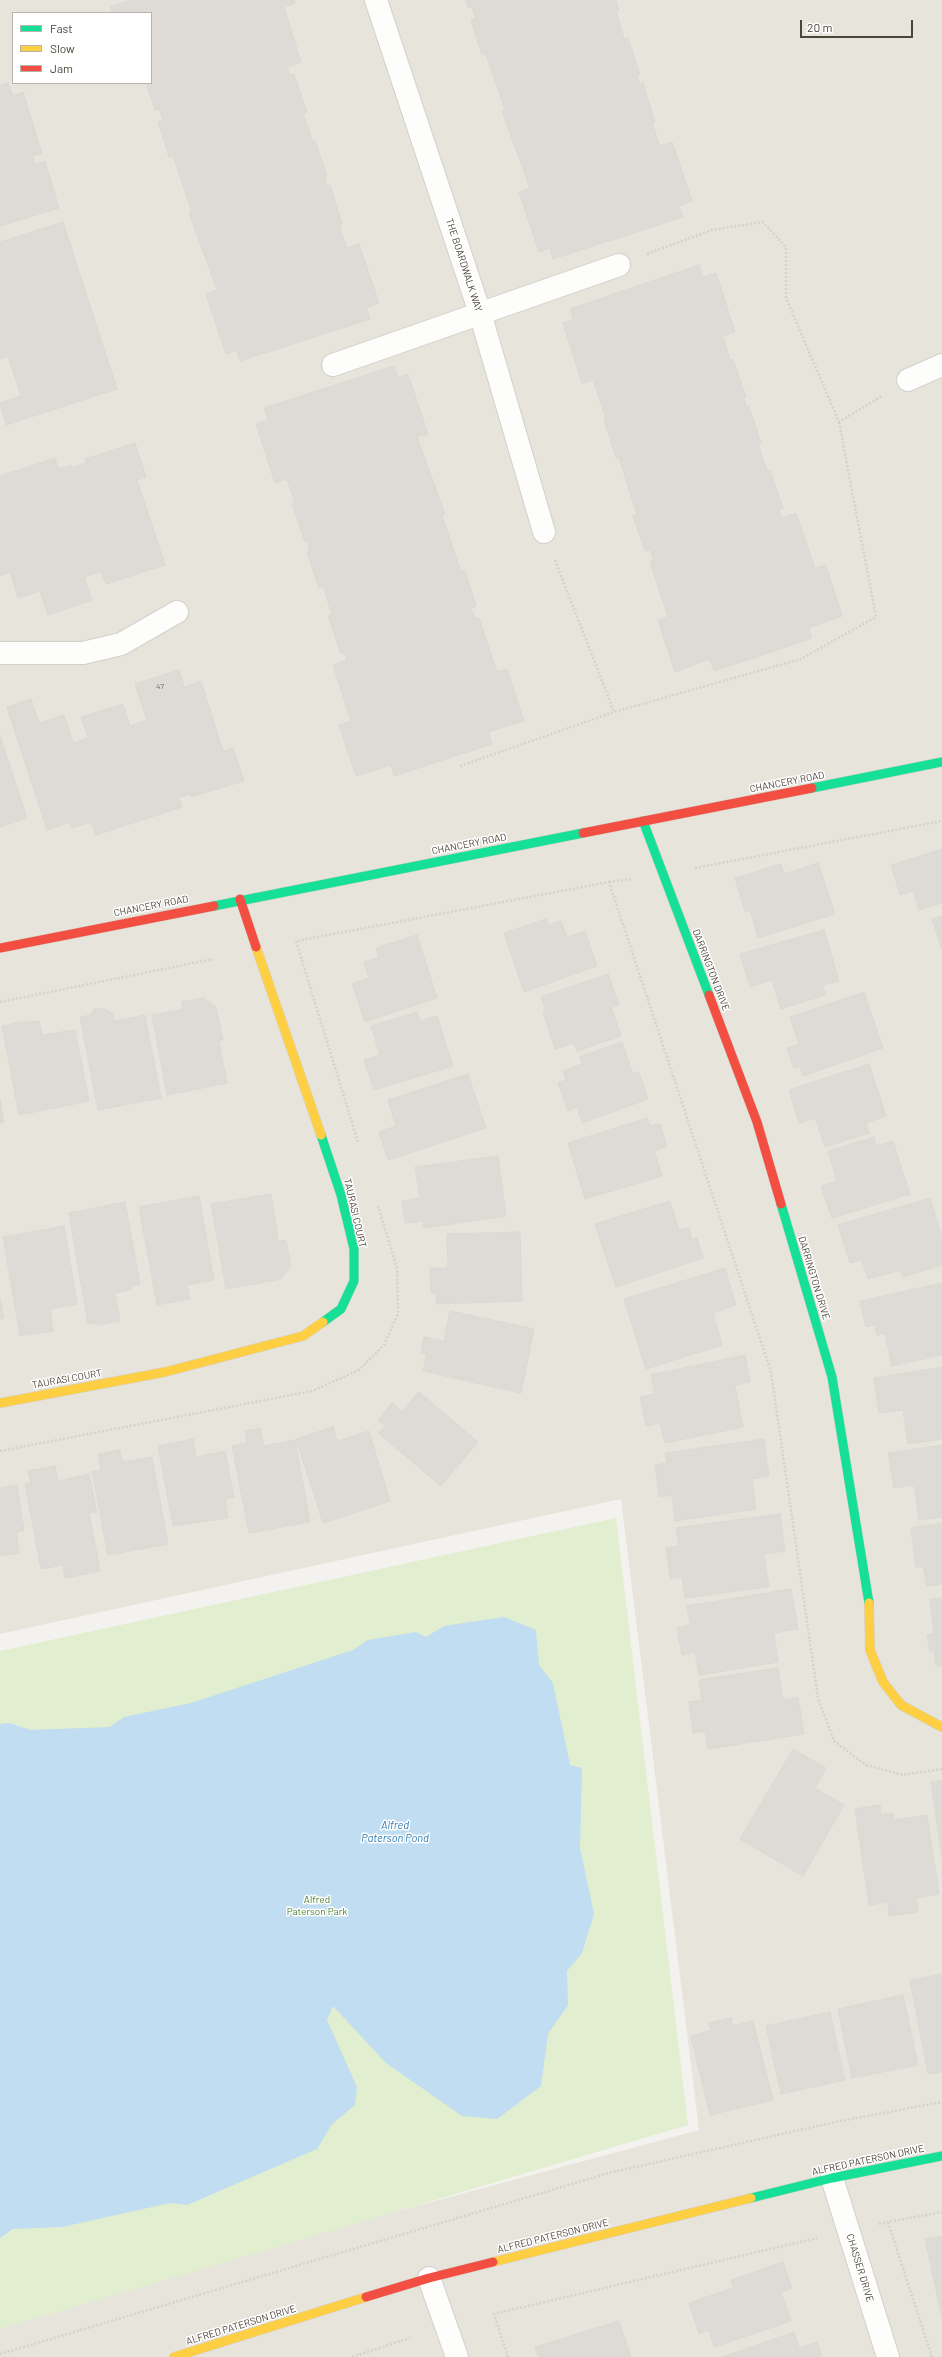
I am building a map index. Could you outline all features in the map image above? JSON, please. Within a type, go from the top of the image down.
[{"type":"street","name":"THE BOARDWALK WAY","points":[[376,0],[480,314],[544,532]]},
{"type":"street","points":[[333,365],[619,265]]},
{"type":"street","points":[[908,380],[942,365]]},
{"type":"street","points":[[0,653],[83,653],[121,644],[178,612]]},
{"type":"street","name":"CHANCERY ROAD","points":[[0,948],[240,899],[643,822],[942,762]]},
{"type":"street","name":"DARRINGTON DRIVE","points":[[643,822],[757,1122],[832,1377],[870,1609],[870,1650],[882,1682],[901,1705],[939,1727],[942,1727]]},
{"type":"street","name":"TAURASI COURT","points":[[0,1402],[165,1372],[303,1336],[341,1309],[354,1281],[354,1249],[341,1195],[240,899]]},
{"type":"street","name":"ALFRED PATERSON DRIVE","points":[[174,2357],[429,2278],[832,2178],[942,2156]]},
{"type":"street","name":"CHASSER DRIVE","points":[[832,2178],[888,2357]]},
{"type":"street","points":[[429,2278],[456,2357]]},
{"type":"path","points":[[460,766],[614,712],[801,659],[876,617],[839,422],[786,298],[786,247],[763,222],[712,230],[619,265]]},
{"type":"path","points":[[839,422],[908,380]]},
{"type":"path","points":[[544,532],[614,712]]},
{"type":"path","points":[[360,1146],[296,941],[942,821]]},
{"type":"path","points":[[609,882],[771,1372],[818,1698],[834,1741],[866,1765],[902,1775],[942,1769]]},
{"type":"path","points":[[0,1002],[213,959]]},
{"type":"path","points":[[0,1451],[312,1391],[359,1370],[384,1345],[398,1314],[397,1268],[376,1200]]},
{"type":"path","points":[[0,2354],[609,2173],[835,2122],[942,2102]]},
{"type":"path","points":[[508,2357],[494,2314],[848,2231],[942,2212]]},
{"type":"path","points":[[888,2222],[932,2357]]},
{"type":"path","points":[[352,2357],[410,2338]]},
{"type":"shaded area","points":[[0,0],[942,0],[942,2357],[0,2357],[0,2318],[699,2130],[621,1499],[0,1634]]},
{"type":"green space","name":"Alfred Paterson Pond","points":[[616,1518],[688,2125],[0,2329],[0,1651]]},
{"type":"water","name":"Alfred Paterson Pond","points":[[504,1617],[536,1630],[539,1665],[553,1683],[570,1765],[582,1768],[580,1848],[594,1914],[582,1953],[567,1971],[568,2005],[548,2034],[541,2086],[497,2119],[462,2116],[386,2063],[333,2006],[327,2020],[357,2087],[355,2105],[332,2124],[317,2149],[187,2205],[170,2203],[62,2227],[13,2229],[0,2238],[0,1724],[9,1723],[31,1730],[110,1727],[124,1717],[191,1703],[353,1650],[368,1640],[416,1632],[426,1637],[444,1626]]},
{"type":"building","points":[[131,0],[294,0],[295,3],[284,7],[301,62],[287,67],[290,75],[294,74],[307,112],[303,113],[312,140],[315,140],[327,176],[324,177],[327,186],[330,185],[342,224],[339,225],[347,248],[359,244],[379,303],[366,308],[370,319],[240,361],[237,350],[226,354],[206,294],[217,290],[189,213],[192,212],[173,156],[169,157],[158,122],[163,120],[159,109],[155,110],[146,84],[152,84],[152,12],[112,12],[110,7]]},
{"type":"building","points":[[466,0],[616,0],[619,10],[616,11],[624,39],[628,38],[640,74],[637,75],[640,84],[643,83],[655,122],[652,123],[660,146],[672,142],[692,201],[679,206],[683,217],[553,259],[550,248],[539,252],[519,192],[530,188],[502,111],[505,110],[486,54],[482,55],[471,20],[476,18],[472,7],[468,8]]},
{"type":"building","points":[[8,83],[13,96],[23,92],[42,153],[32,156],[35,165],[45,161],[59,208],[0,226],[0,85]]},
{"type":"building","points":[[63,222],[117,389],[6,425],[0,403],[21,396],[8,356],[0,359],[0,242]]},
{"type":"building","points":[[699,265],[703,277],[716,273],[735,332],[723,336],[730,360],[733,359],[746,397],[743,398],[747,407],[749,406],[761,443],[758,444],[767,471],[770,470],[783,508],[779,510],[781,518],[796,513],[815,568],[826,565],[842,616],[808,628],[812,638],[754,658],[714,671],[710,659],[675,672],[658,620],[668,617],[650,562],[653,560],[650,549],[645,551],[633,516],[637,515],[619,457],[616,458],[604,420],[606,419],[593,380],[582,383],[563,323],[573,320],[570,309]]},
{"type":"building","points":[[394,366],[398,378],[408,374],[428,434],[417,437],[445,514],[442,515],[461,572],[465,571],[476,606],[471,608],[475,618],[479,618],[497,672],[507,669],[524,721],[488,732],[492,744],[394,776],[391,765],[356,776],[339,725],[351,721],[333,665],[347,660],[344,653],[341,654],[328,616],[332,614],[323,587],[319,588],[307,552],[310,551],[307,542],[305,542],[292,504],[295,503],[287,479],[275,483],[256,424],[268,420],[264,408]]},
{"type":"building","points":[[135,443],[146,477],[137,480],[165,565],[106,584],[101,571],[84,577],[92,600],[48,615],[40,591],[18,598],[10,572],[0,576],[0,476],[55,458],[58,469],[72,465],[72,468],[86,463],[85,459]]},
{"type":"building","points":[[179,670],[184,687],[201,681],[223,751],[233,748],[244,781],[191,797],[191,794],[179,797],[182,807],[96,835],[91,822],[72,828],[70,822],[47,830],[7,707],[31,699],[39,723],[64,715],[73,743],[88,738],[81,717],[123,704],[130,726],[147,720],[135,684]]},
{"type":"building","points":[[0,735],[27,818],[0,827]]},
{"type":"building","points":[[942,849],[942,903],[919,910],[913,891],[900,895],[891,865]]},
{"type":"building","points":[[818,863],[835,914],[758,938],[750,910],[745,912],[735,878],[781,864],[784,874]]},
{"type":"building","points":[[942,916],[942,950],[932,919]]},
{"type":"building","points":[[546,919],[549,925],[561,921],[567,937],[585,931],[597,966],[524,992],[504,933]]},
{"type":"building","points":[[824,930],[839,981],[823,985],[825,995],[781,1009],[772,980],[750,987],[740,954]]},
{"type":"building","points":[[417,935],[437,998],[365,1022],[352,984],[369,978],[364,962],[379,957],[376,948]]},
{"type":"building","points":[[608,974],[619,1005],[611,1007],[621,1036],[577,1051],[574,1043],[555,1049],[543,1012],[546,1011],[541,997]]},
{"type":"building","points":[[864,992],[883,1048],[803,1076],[800,1066],[794,1068],[787,1048],[799,1044],[790,1017]]},
{"type":"building","points":[[203,998],[216,1007],[223,1040],[219,1041],[227,1083],[167,1095],[152,1015],[183,1009],[182,1002]]},
{"type":"building","points":[[94,1009],[105,1009],[113,1014],[114,1021],[145,1015],[161,1098],[98,1110],[80,1017],[91,1015]]},
{"type":"building","points":[[417,1012],[420,1021],[437,1016],[453,1066],[374,1090],[364,1060],[380,1055],[371,1026]]},
{"type":"building","points":[[26,1021],[26,1023],[39,1021],[42,1035],[75,1030],[89,1101],[19,1115],[2,1026]]},
{"type":"building","points":[[622,1042],[633,1074],[639,1072],[648,1099],[582,1123],[577,1107],[568,1111],[558,1083],[566,1080],[563,1071],[582,1064],[580,1057]]},
{"type":"building","points":[[869,1064],[886,1116],[866,1123],[869,1133],[825,1147],[815,1118],[799,1123],[789,1090]]},
{"type":"building","points":[[468,1074],[486,1128],[388,1160],[379,1132],[396,1126],[388,1100]]},
{"type":"building","points":[[0,1100],[4,1122],[0,1123]]},
{"type":"building","points":[[647,1118],[650,1126],[660,1124],[667,1146],[654,1151],[662,1176],[585,1199],[568,1143]]},
{"type":"building","points":[[874,1137],[876,1146],[893,1141],[910,1194],[832,1218],[821,1186],[837,1181],[828,1151]]},
{"type":"building","points":[[498,1156],[506,1216],[424,1228],[423,1221],[405,1223],[402,1201],[420,1198],[415,1167]]},
{"type":"building","points":[[271,1194],[278,1237],[276,1238],[276,1242],[286,1240],[291,1266],[281,1279],[226,1289],[211,1204]]},
{"type":"building","points":[[199,1196],[214,1280],[187,1285],[190,1299],[157,1305],[139,1207]]},
{"type":"building","points":[[930,1198],[942,1238],[942,1265],[903,1277],[901,1270],[868,1279],[862,1260],[850,1263],[838,1225]]},
{"type":"building","points":[[670,1201],[679,1230],[689,1228],[692,1240],[697,1238],[703,1258],[616,1287],[595,1224]]},
{"type":"building","points":[[125,1202],[140,1284],[130,1286],[131,1290],[115,1293],[120,1321],[98,1325],[98,1323],[88,1324],[69,1213]]},
{"type":"building","points":[[64,1226],[77,1304],[50,1309],[53,1331],[20,1336],[3,1237]]},
{"type":"building","points":[[520,1232],[522,1301],[436,1304],[436,1292],[431,1293],[430,1268],[448,1268],[447,1234]]},
{"type":"building","points":[[725,1268],[736,1305],[713,1313],[722,1345],[646,1369],[624,1299]]},
{"type":"building","points":[[942,1283],[942,1355],[892,1366],[885,1333],[877,1335],[875,1325],[866,1327],[860,1301]]},
{"type":"building","points":[[0,1298],[4,1318],[0,1319]]},
{"type":"building","points":[[450,1311],[534,1329],[521,1393],[423,1371],[427,1354],[421,1353],[424,1337],[444,1341]]},
{"type":"building","points":[[745,1355],[750,1382],[735,1385],[743,1427],[665,1443],[660,1423],[646,1426],[640,1397],[655,1394],[651,1375]]},
{"type":"building","points":[[942,1367],[942,1439],[908,1444],[903,1410],[879,1413],[874,1378]]},
{"type":"building","points":[[419,1392],[478,1442],[441,1486],[378,1433],[385,1426],[378,1420],[392,1403],[402,1411]]},
{"type":"building","points":[[333,1427],[337,1441],[369,1431],[390,1501],[323,1523],[296,1439]]},
{"type":"building","points":[[260,1428],[264,1446],[295,1440],[310,1522],[249,1533],[232,1446],[247,1443],[245,1431]]},
{"type":"building","points":[[193,1439],[196,1457],[225,1451],[234,1497],[225,1499],[228,1518],[173,1526],[158,1446]]},
{"type":"building","points":[[764,1439],[769,1476],[752,1479],[756,1509],[675,1521],[672,1495],[659,1497],[655,1465],[667,1463],[665,1453]]},
{"type":"building","points":[[942,1445],[942,1517],[919,1520],[914,1485],[894,1488],[888,1453]]},
{"type":"building","points":[[120,1450],[122,1462],[152,1457],[168,1544],[108,1555],[92,1472],[101,1470],[98,1454]]},
{"type":"building","points":[[55,1466],[58,1481],[89,1474],[97,1512],[89,1513],[100,1571],[65,1578],[63,1565],[41,1569],[25,1484],[31,1483],[28,1471]]},
{"type":"building","points":[[17,1485],[24,1530],[16,1532],[19,1553],[0,1556],[0,1488]]},
{"type":"building","points":[[780,1514],[785,1551],[764,1554],[769,1587],[685,1598],[682,1577],[670,1579],[666,1548],[679,1546],[676,1528]]},
{"type":"building","points":[[942,1523],[942,1584],[927,1586],[923,1566],[916,1567],[911,1528]]},
{"type":"building","points":[[791,1589],[798,1629],[774,1633],[778,1662],[699,1675],[695,1652],[682,1655],[677,1628],[690,1625],[687,1606]]},
{"type":"building","points":[[942,1598],[942,1666],[936,1666],[934,1650],[930,1651],[927,1635],[934,1634],[930,1599]]},
{"type":"building","points":[[778,1668],[783,1700],[798,1697],[804,1734],[708,1749],[705,1731],[693,1733],[689,1702],[702,1700],[699,1680]]},
{"type":"building","points":[[793,1749],[826,1768],[815,1788],[844,1805],[803,1876],[740,1839]]},
{"type":"building","points":[[942,1780],[942,1859],[931,1782]]},
{"type":"building","points":[[880,1805],[881,1815],[893,1813],[894,1820],[927,1815],[939,1894],[916,1898],[918,1912],[889,1916],[888,1902],[869,1905],[855,1809]]},
{"type":"building","points":[[942,1974],[942,2072],[928,2074],[910,1980]]},
{"type":"building","points":[[903,1995],[918,2065],[852,2078],[838,2009]]},
{"type":"building","points":[[830,2012],[845,2080],[781,2094],[766,2026]]},
{"type":"building","points":[[731,2018],[733,2026],[753,2021],[773,2100],[710,2115],[691,2036],[711,2030],[709,2023]]},
{"type":"building","points":[[942,2236],[942,2318],[925,2239]]},
{"type":"building","points":[[783,2262],[792,2288],[781,2292],[791,2321],[714,2347],[709,2330],[699,2334],[689,2303],[733,2288],[731,2280]]},
{"type":"building","points":[[619,2321],[631,2357],[538,2357],[535,2347]]},
{"type":"building","points":[[794,2332],[799,2348],[817,2342],[822,2357],[722,2357]]},
{"type":"traffic: fast","points":[[812,788],[942,762]]},
{"type":"traffic: fast","points":[[643,821],[709,995]]},
{"type":"traffic: fast","points":[[214,906],[583,833]]},
{"type":"traffic: fast","points":[[321,1135],[341,1195],[354,1249],[354,1281],[341,1309],[323,1322]]},
{"type":"traffic: fast","points":[[781,1204],[832,1377],[869,1603]]},
{"type":"traffic: fast","points":[[751,2198],[832,2178],[942,2156]]},
{"type":"traffic: slow","points":[[256,947],[321,1135]]},
{"type":"traffic: slow","points":[[0,1403],[165,1372],[303,1336],[323,1322]]},
{"type":"traffic: slow","points":[[869,1603],[870,1650],[883,1682],[901,1705],[942,1727]]},
{"type":"traffic: slow","points":[[493,2262],[751,2198]]},
{"type":"traffic: slow","points":[[174,2357],[366,2297]]},
{"type":"traffic: jam","points":[[583,833],[812,788]]},
{"type":"traffic: jam","points":[[240,899],[256,947]]},
{"type":"traffic: jam","points":[[0,948],[214,906]]},
{"type":"traffic: jam","points":[[709,995],[757,1122],[781,1204]]},
{"type":"traffic: jam","points":[[366,2297],[429,2278],[493,2262]]},
{"type":"park label","name":"Alfred Paterson Park","points":[[317,1906]]}]
